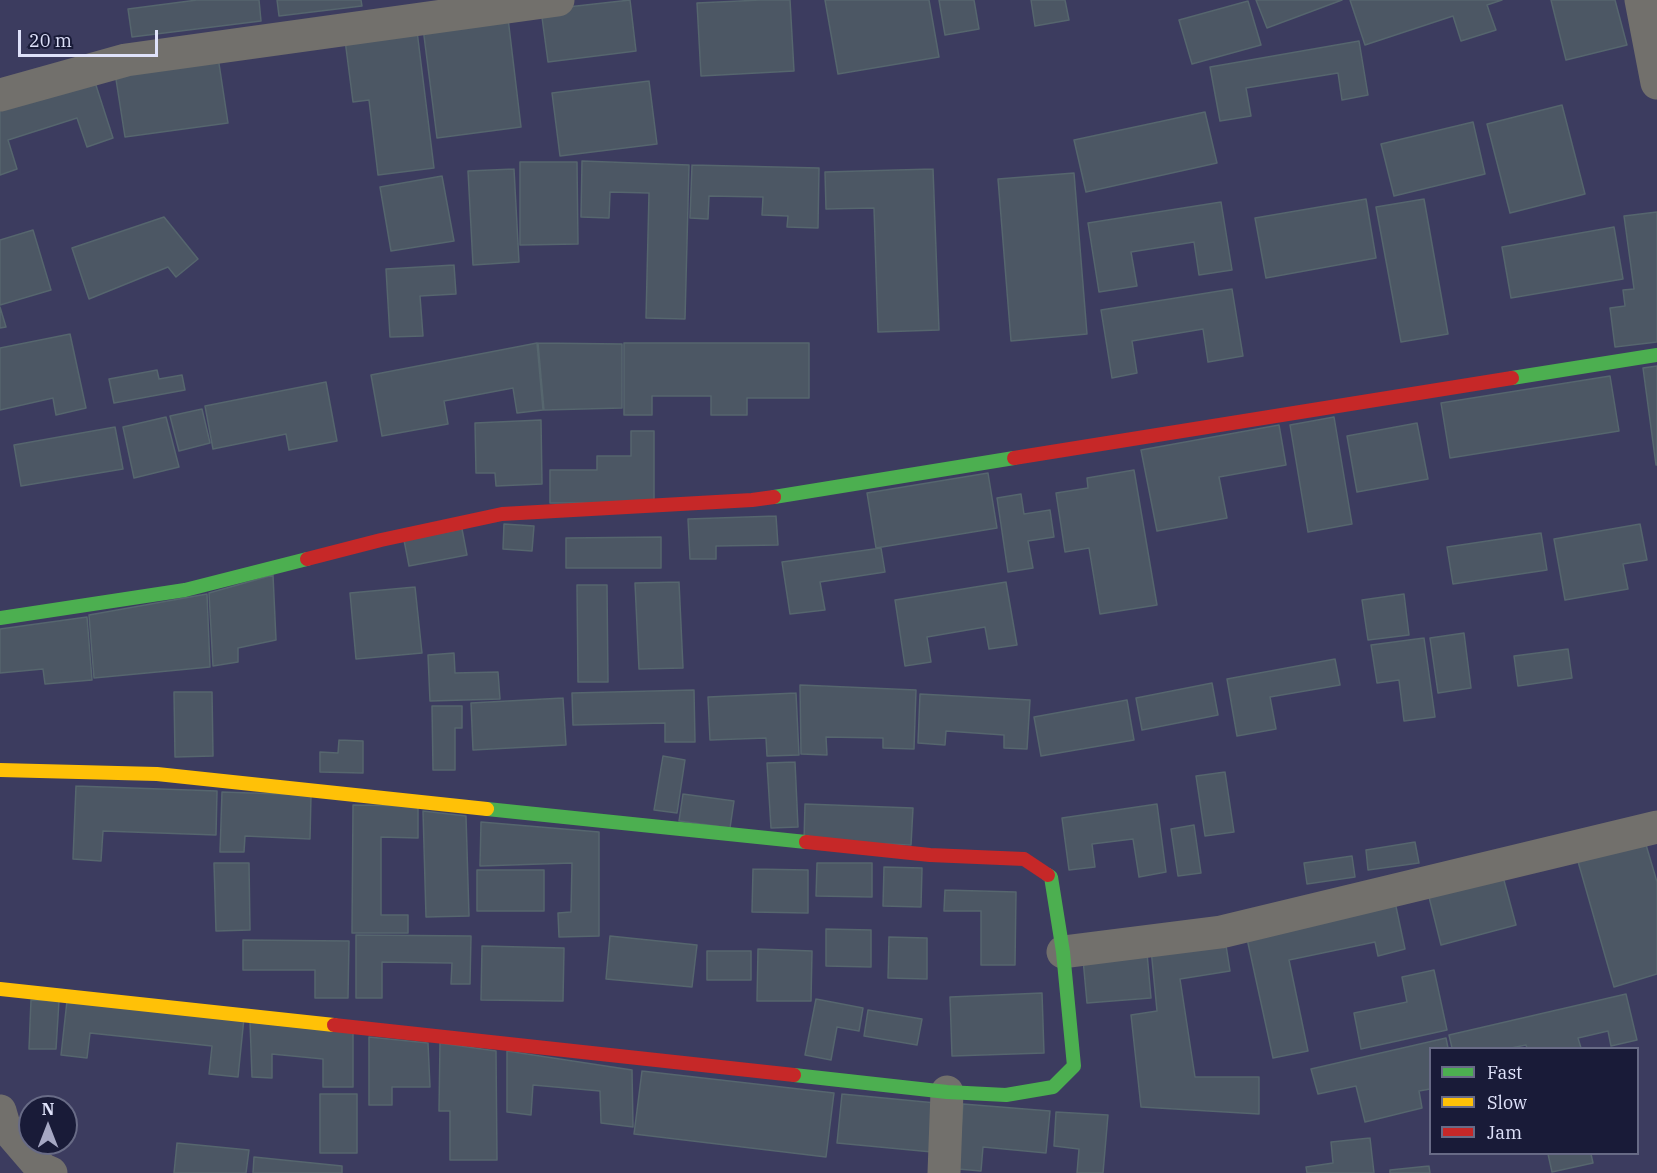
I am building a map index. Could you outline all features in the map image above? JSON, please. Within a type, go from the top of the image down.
[{"type":"street","points":[[0,95],[126,60],[558,0]]},
{"type":"street","points":[[1641,0],[1657,83]]},
{"type":"street","points":[[0,618],[185,590],[381,540],[502,514],[752,500],[1657,355]]},
{"type":"street","points":[[0,770],[157,774],[930,855],[1024,859],[1051,877],[1063,952],[1074,1066],[1053,1088],[1006,1095],[947,1092],[0,989]]},
{"type":"street","points":[[1063,952],[1221,932],[1657,827]]},
{"type":"street","points":[[944,1173],[947,1092]]},
{"type":"street","points":[[0,1111],[4,1125],[42,1169],[51,1173]]},
{"type":"building","points":[[197,0],[259,0],[261,21],[132,37],[128,9]]},
{"type":"building","points":[[277,0],[361,0],[362,6],[279,16]]},
{"type":"building","points":[[630,0],[636,51],[548,62],[541,10]]},
{"type":"building","points":[[790,0],[794,71],[701,76],[697,3]]},
{"type":"building","points":[[825,0],[929,0],[939,57],[838,74]]},
{"type":"building","points":[[939,0],[974,0],[979,29],[945,35]]},
{"type":"building","points":[[1031,0],[1065,0],[1069,20],[1035,26]]},
{"type":"building","points":[[1256,0],[1342,0],[1267,28]]},
{"type":"building","points":[[1350,0],[1502,0],[1487,5],[1496,30],[1461,41],[1453,16],[1365,45]]},
{"type":"building","points":[[1551,0],[1615,0],[1627,45],[1566,60]]},
{"type":"building","points":[[1248,1],[1261,45],[1192,64],[1179,20]]},
{"type":"building","points":[[508,18],[521,127],[437,138],[423,28]]},
{"type":"building","points":[[417,31],[434,168],[378,175],[369,100],[353,102],[345,40]]},
{"type":"building","points":[[1359,41],[1368,95],[1342,100],[1338,73],[1246,88],[1251,116],[1220,121],[1210,67]]},
{"type":"building","points":[[218,57],[228,123],[125,137],[115,73]]},
{"type":"building","points":[[93,76],[113,138],[87,147],[77,118],[8,140],[17,169],[0,175],[0,106]]},
{"type":"building","points":[[649,81],[657,144],[560,156],[552,93]]},
{"type":"building","points":[[1562,105],[1585,194],[1510,213],[1487,124]]},
{"type":"building","points":[[1205,112],[1217,163],[1086,192],[1074,140]]},
{"type":"building","points":[[1473,122],[1485,174],[1394,196],[1381,144]]},
{"type":"building","points":[[582,161],[689,165],[685,319],[646,318],[649,193],[610,192],[609,218],[581,217]]},
{"type":"building","points":[[520,162],[577,162],[578,244],[520,245]]},
{"type":"building","points":[[692,165],[819,168],[818,228],[787,227],[788,216],[762,215],[763,197],[709,196],[708,219],[690,218]]},
{"type":"building","points":[[514,169],[519,262],[473,265],[468,171]]},
{"type":"building","points":[[933,169],[939,330],[878,332],[874,208],[826,209],[825,172]]},
{"type":"building","points":[[1074,173],[1087,334],[1011,341],[998,179]]},
{"type":"building","points":[[442,176],[454,241],[391,251],[380,187]]},
{"type":"building","points":[[1366,199],[1376,258],[1266,278],[1255,218]]},
{"type":"building","points":[[1424,199],[1448,334],[1401,342],[1376,207]]},
{"type":"building","points":[[1221,202],[1232,270],[1199,275],[1194,242],[1131,252],[1137,286],[1099,292],[1088,223]]},
{"type":"building","points":[[1657,212],[1657,342],[1615,347],[1610,308],[1625,306],[1623,290],[1634,289],[1624,216]]},
{"type":"building","points":[[164,217],[198,259],[176,277],[168,267],[89,299],[72,248]]},
{"type":"building","points":[[1614,227],[1623,279],[1511,298],[1502,247]]},
{"type":"building","points":[[33,230],[51,290],[0,305],[0,240]]},
{"type":"building","points":[[454,265],[456,294],[420,296],[423,336],[390,337],[386,269]]},
{"type":"building","points":[[1232,289],[1243,356],[1208,362],[1203,329],[1132,341],[1137,373],[1112,378],[1101,310]]},
{"type":"building","points":[[0,307],[6,327],[0,328]]},
{"type":"building","points":[[70,334],[86,408],[56,415],[53,398],[0,410],[0,348]]},
{"type":"building","points":[[537,343],[543,410],[517,413],[513,388],[444,401],[448,424],[382,436],[371,375]]},
{"type":"building","points":[[538,343],[622,344],[622,408],[544,410]]},
{"type":"building","points":[[624,343],[809,343],[809,398],[747,398],[747,415],[711,415],[711,396],[652,396],[652,415],[624,415]]},
{"type":"building","points":[[1657,366],[1657,465],[1656,465],[1643,368]]},
{"type":"building","points":[[157,370],[159,379],[182,375],[185,390],[114,403],[109,379]]},
{"type":"building","points":[[1610,376],[1619,431],[1450,458],[1441,403]]},
{"type":"building","points":[[326,382],[337,441],[289,450],[286,434],[213,449],[205,406]]},
{"type":"building","points":[[202,409],[210,443],[179,451],[170,416]]},
{"type":"building","points":[[166,417],[179,467],[134,478],[123,427]]},
{"type":"building","points":[[1334,417],[1352,524],[1308,532],[1290,425]]},
{"type":"building","points":[[541,420],[542,484],[496,486],[495,473],[476,473],[475,423]]},
{"type":"building","points":[[1417,423],[1428,479],[1357,492],[1347,436]]},
{"type":"building","points":[[1279,425],[1286,465],[1219,477],[1227,518],[1157,531],[1141,450]]},
{"type":"building","points":[[115,427],[123,469],[21,486],[14,445]]},
{"type":"building","points":[[631,431],[654,431],[654,503],[550,503],[550,470],[597,470],[597,456],[631,456]]},
{"type":"building","points":[[1134,470],[1157,605],[1100,614],[1089,548],[1065,552],[1056,493],[1088,488],[1087,478]]},
{"type":"building","points":[[988,473],[997,528],[876,548],[867,493]]},
{"type":"building","points":[[1021,494],[1024,514],[1050,510],[1054,537],[1028,541],[1033,568],[1008,572],[997,498]]},
{"type":"building","points":[[776,516],[778,545],[716,546],[716,559],[690,559],[688,519]]},
{"type":"building","points":[[504,524],[534,526],[532,551],[503,549]]},
{"type":"building","points":[[1640,524],[1647,560],[1623,564],[1628,589],[1565,600],[1554,539]]},
{"type":"building","points":[[462,529],[467,555],[409,566],[404,540]]},
{"type":"building","points":[[1541,533],[1547,570],[1453,584],[1447,547]]},
{"type":"building","points":[[661,537],[661,568],[566,568],[566,538]]},
{"type":"building","points":[[881,548],[885,572],[820,582],[825,610],[790,614],[782,562]]},
{"type":"building","points":[[273,575],[276,640],[238,648],[238,662],[213,666],[209,593]]},
{"type":"building","points":[[679,582],[683,668],[639,669],[635,583]]},
{"type":"building","points":[[1006,582],[1017,645],[989,649],[985,627],[927,637],[931,662],[905,666],[895,600]]},
{"type":"building","points":[[577,585],[607,585],[608,682],[578,682]]},
{"type":"building","points":[[415,587],[422,653],[356,659],[350,593]]},
{"type":"building","points":[[207,594],[210,667],[94,678],[89,615]]},
{"type":"building","points":[[1404,594],[1409,635],[1368,640],[1362,600]]},
{"type":"building","points":[[87,617],[92,680],[45,684],[43,669],[0,673],[0,629]]},
{"type":"building","points":[[1464,633],[1471,688],[1438,693],[1430,638]]},
{"type":"building","points":[[1424,638],[1435,717],[1404,721],[1399,680],[1377,683],[1371,645]]},
{"type":"building","points":[[1568,649],[1572,678],[1518,686],[1514,656]]},
{"type":"building","points":[[454,653],[455,673],[498,672],[500,699],[430,701],[428,655]]},
{"type":"building","points":[[1335,659],[1340,685],[1270,697],[1276,729],[1237,736],[1227,679]]},
{"type":"building","points":[[1212,683],[1218,715],[1142,730],[1136,698]]},
{"type":"building","points":[[800,685],[916,690],[914,749],[883,748],[883,738],[826,737],[827,755],[801,754]]},
{"type":"building","points":[[694,690],[695,742],[665,742],[665,723],[573,725],[572,693]]},
{"type":"building","points":[[174,692],[212,692],[213,756],[175,757]]},
{"type":"building","points":[[796,693],[799,755],[767,756],[766,738],[710,740],[708,697]]},
{"type":"building","points":[[920,694],[1030,700],[1027,749],[1004,748],[1004,735],[946,731],[945,745],[918,743]]},
{"type":"building","points":[[563,698],[566,745],[473,750],[471,703]]},
{"type":"building","points":[[1127,700],[1134,740],[1041,756],[1034,717]]},
{"type":"building","points":[[432,706],[462,706],[462,728],[455,728],[455,770],[433,770]]},
{"type":"building","points":[[339,740],[363,741],[363,773],[320,772],[320,752],[338,753]]},
{"type":"building","points":[[663,756],[685,760],[677,813],[654,810]]},
{"type":"building","points":[[795,762],[798,827],[771,828],[767,763]]},
{"type":"building","points":[[1225,772],[1234,832],[1205,836],[1196,776]]},
{"type":"building","points":[[76,786],[217,791],[216,835],[103,831],[101,861],[73,859]]},
{"type":"building","points":[[222,792],[311,795],[310,839],[245,836],[244,852],[220,852]]},
{"type":"building","points":[[683,794],[734,801],[730,828],[679,821]]},
{"type":"building","points":[[805,804],[913,808],[911,845],[804,841]]},
{"type":"building","points":[[1157,804],[1166,872],[1139,877],[1133,839],[1092,844],[1095,867],[1069,870],[1062,818]]},
{"type":"building","points":[[353,805],[418,806],[418,838],[381,837],[381,915],[408,915],[408,933],[352,933]]},
{"type":"building","points":[[423,811],[466,816],[469,916],[426,917]]},
{"type":"building","points":[[481,822],[599,832],[599,936],[559,937],[558,913],[571,912],[572,863],[480,866]]},
{"type":"building","points":[[1194,825],[1201,873],[1178,876],[1171,829]]},
{"type":"building","points":[[1644,838],[1657,882],[1657,974],[1614,987],[1577,858]]},
{"type":"building","points":[[1415,842],[1419,863],[1368,870],[1366,850]]},
{"type":"building","points":[[1352,856],[1355,877],[1307,884],[1304,863]]},
{"type":"building","points":[[214,863],[249,863],[250,930],[216,931]]},
{"type":"building","points":[[817,863],[872,863],[872,897],[816,896]]},
{"type":"building","points":[[884,867],[922,868],[921,907],[883,906]]},
{"type":"building","points":[[753,869],[808,870],[808,913],[752,912]]},
{"type":"building","points":[[477,870],[544,870],[544,911],[477,911]]},
{"type":"building","points":[[1502,873],[1516,925],[1441,945],[1428,893]]},
{"type":"building","points":[[945,890],[1016,892],[1015,965],[981,965],[981,911],[944,911]]},
{"type":"building","points":[[1395,902],[1405,949],[1378,956],[1375,942],[1289,960],[1308,1051],[1273,1058],[1246,934]]},
{"type":"building","points":[[826,929],[871,930],[871,967],[826,966]]},
{"type":"building","points":[[356,935],[471,936],[470,984],[451,984],[452,963],[382,962],[382,998],[356,998]]},
{"type":"building","points":[[610,936],[697,945],[692,987],[606,979]]},
{"type":"building","points":[[889,937],[927,938],[927,979],[888,978]]},
{"type":"building","points":[[1225,939],[1230,971],[1180,979],[1195,1077],[1259,1077],[1259,1114],[1141,1107],[1131,1015],[1157,1011],[1151,949]]},
{"type":"building","points":[[243,940],[349,941],[348,998],[315,998],[315,970],[243,970]]},
{"type":"building","points":[[482,946],[564,948],[563,1001],[481,1000]]},
{"type":"building","points":[[758,949],[812,951],[811,1001],[757,1001]]},
{"type":"building","points":[[707,951],[751,951],[751,980],[707,980]]},
{"type":"building","points":[[1147,953],[1151,998],[1087,1003],[1083,959]]},
{"type":"building","points":[[1434,970],[1447,1030],[1361,1049],[1354,1013],[1407,1002],[1402,977]]},
{"type":"building","points":[[1042,993],[1044,1053],[952,1056],[950,997]]},
{"type":"building","points":[[1626,994],[1637,1040],[1611,1046],[1608,1031],[1578,1038],[1581,1047],[1527,1047],[1526,1045],[1452,1047],[1449,1035]]},
{"type":"building","points":[[816,999],[863,1008],[859,1031],[837,1027],[831,1060],[805,1055]]},
{"type":"building","points":[[31,1000],[59,1001],[56,1049],[29,1049]]},
{"type":"building","points":[[67,1001],[244,1018],[238,1077],[209,1074],[212,1046],[90,1033],[87,1058],[61,1055]]},
{"type":"building","points":[[868,1010],[922,1019],[917,1045],[864,1036]]},
{"type":"building","points":[[250,1022],[353,1033],[353,1087],[323,1087],[323,1059],[272,1054],[272,1078],[252,1077]]},
{"type":"building","points":[[369,1037],[428,1043],[430,1087],[392,1087],[392,1105],[369,1105]]},
{"type":"building","points":[[1446,1038],[1448,1047],[1429,1047],[1429,1089],[1419,1091],[1422,1108],[1365,1122],[1356,1086],[1318,1094],[1311,1069]]},
{"type":"building","points":[[440,1043],[496,1051],[497,1160],[450,1160],[450,1111],[439,1111]]},
{"type":"building","points":[[507,1051],[632,1070],[633,1127],[601,1123],[600,1091],[533,1085],[531,1115],[507,1112]]},
{"type":"building","points":[[642,1071],[834,1093],[826,1157],[634,1134]]},
{"type":"building","points":[[320,1094],[357,1094],[357,1153],[320,1153]]},
{"type":"building","points":[[842,1094],[936,1103],[932,1152],[837,1143]]},
{"type":"building","points":[[963,1104],[1050,1111],[1046,1153],[983,1147],[981,1171],[958,1169]]},
{"type":"building","points":[[1056,1112],[1108,1115],[1103,1173],[1077,1173],[1079,1149],[1054,1146]]},
{"type":"building","points":[[1370,1138],[1374,1173],[1307,1173],[1306,1167],[1333,1163],[1331,1142]]},
{"type":"building","points":[[177,1143],[249,1150],[246,1173],[174,1173]]},
{"type":"building","points":[[1548,1155],[1591,1155],[1593,1163],[1552,1172]]},
{"type":"building","points":[[254,1157],[342,1166],[342,1173],[253,1173]]},
{"type":"building","points":[[1429,1166],[1430,1173],[1390,1173],[1390,1170]]},
{"type":"traffic: fast","points":[[1512,378],[1657,355]]},
{"type":"traffic: fast","points":[[774,497],[1014,458]]},
{"type":"traffic: fast","points":[[0,618],[185,590],[307,559]]},
{"type":"traffic: fast","points":[[487,809],[806,842]]},
{"type":"traffic: fast","points":[[794,1075],[947,1092],[1006,1095],[1053,1087],[1074,1066],[1063,952],[1051,877],[1048,875]]},
{"type":"traffic: slow","points":[[0,770],[157,774],[487,809]]},
{"type":"traffic: slow","points":[[0,989],[334,1025]]},
{"type":"traffic: jam","points":[[1014,458],[1512,378]]},
{"type":"traffic: jam","points":[[307,559],[381,540],[502,514],[774,497]]},
{"type":"traffic: jam","points":[[806,842],[930,855],[1024,859],[1048,875]]},
{"type":"traffic: jam","points":[[334,1025],[794,1075]]}]
